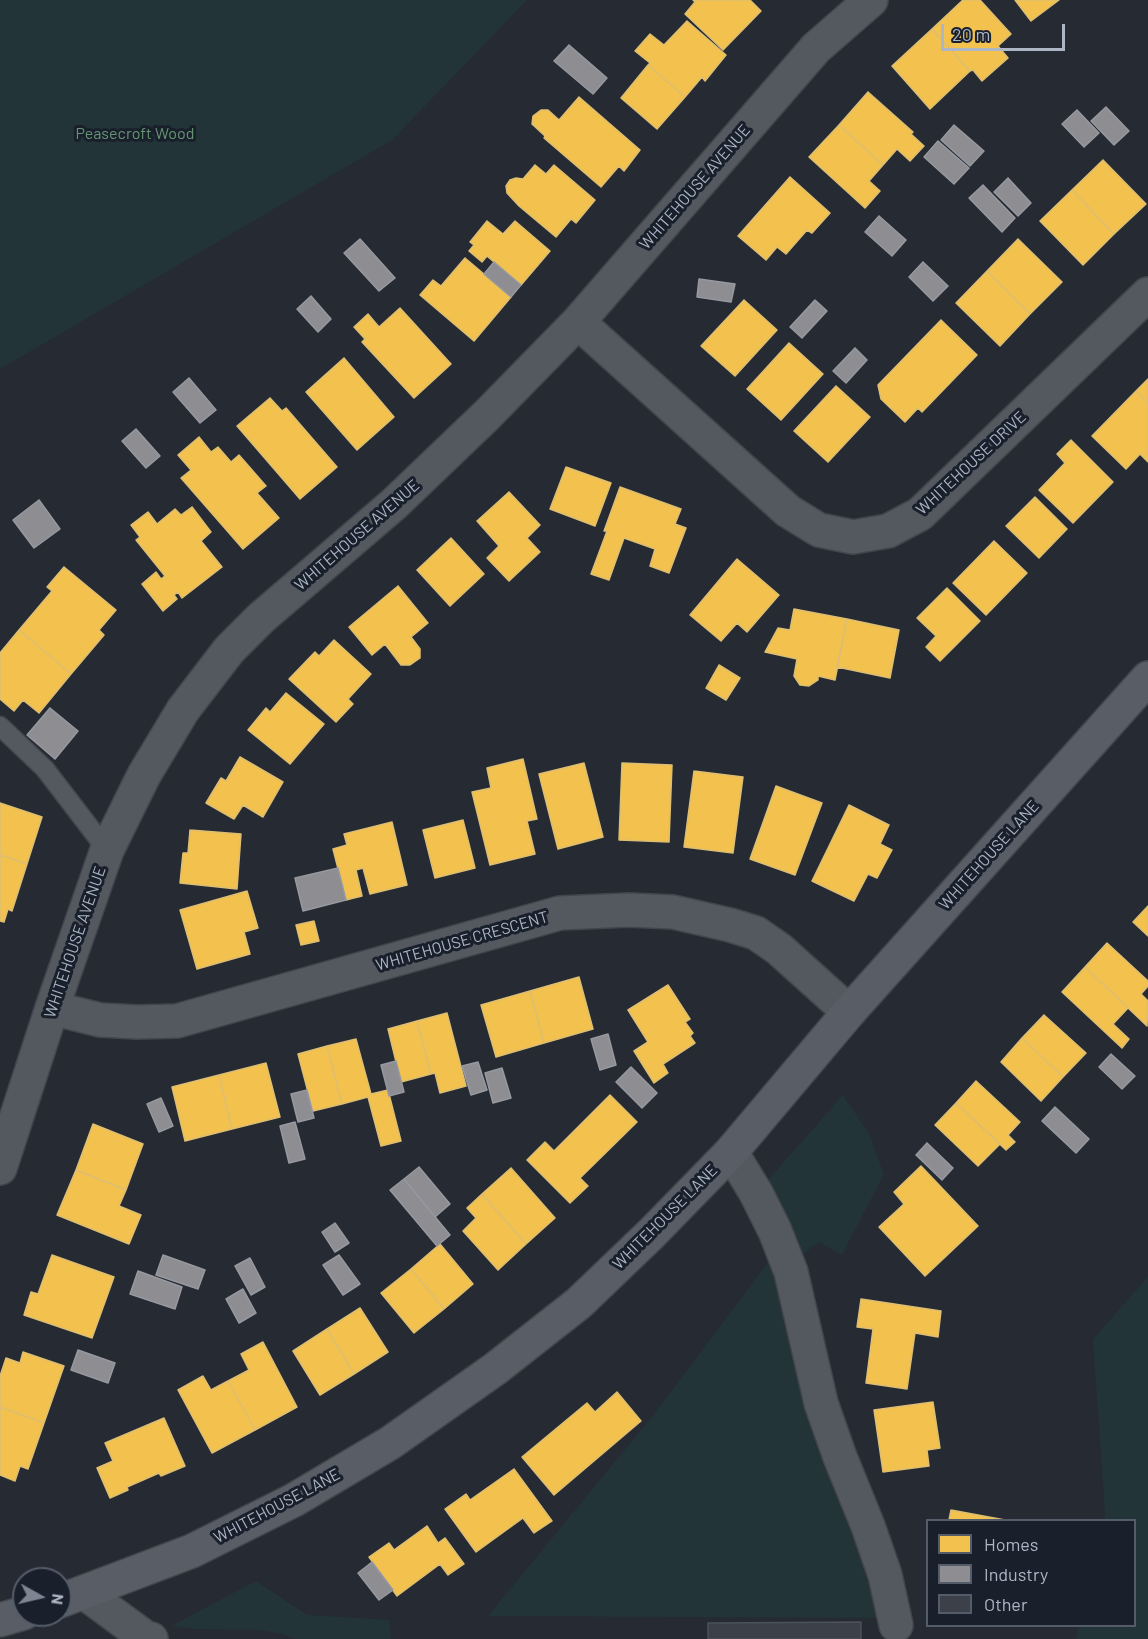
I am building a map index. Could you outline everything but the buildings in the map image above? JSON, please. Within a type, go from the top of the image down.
[{"type":"street","name":"WHITEHOUSE AVENUE","points":[[0,1168],[107,850],[144,775],[183,710],[229,650],[261,618],[394,504],[487,415],[578,322],[816,48],[871,0]]},
{"type":"street","name":"WHITEHOUSE DRIVE","points":[[578,322],[788,511],[819,530],[853,537],[888,531],[920,514],[1148,294]]},
{"type":"street","name":"WHITEHOUSE LANE","points":[[73,1597],[192,1551],[294,1500],[390,1443],[495,1369],[579,1303],[731,1152],[849,1012],[1148,678]]},
{"type":"street","name":"WHITEHOUSE CRESCENT","points":[[52,1008],[100,1020],[177,1021],[560,914],[629,910],[674,912],[756,933],[779,949],[849,1012]]},
{"type":"street","points":[[731,1152],[756,1193],[791,1272],[821,1403],[885,1575],[898,1632]]},
{"type":"street","points":[[73,1597],[151,1639]]},
{"type":"lane","points":[[0,726],[45,769],[107,850]]},
{"type":"green space","name":"Peasecroft Wood","points":[[0,0],[527,0],[392,140],[0,369]]},
{"type":"green space","points":[[843,1095],[868,1132],[884,1174],[842,1255],[819,1242],[803,1254],[768,1180]]},
{"type":"green space","points":[[773,1256],[880,1618],[488,1616],[655,1413]]},
{"type":"green space","points":[[1148,1277],[1148,1639],[1076,1639],[1079,1627],[1136,1627],[1136,1519],[1104,1519],[1093,1339]]},
{"type":"green space","points":[[256,1581],[307,1615],[389,1620],[391,1639],[294,1639],[283,1634],[262,1630],[196,1629],[171,1626]]}]
